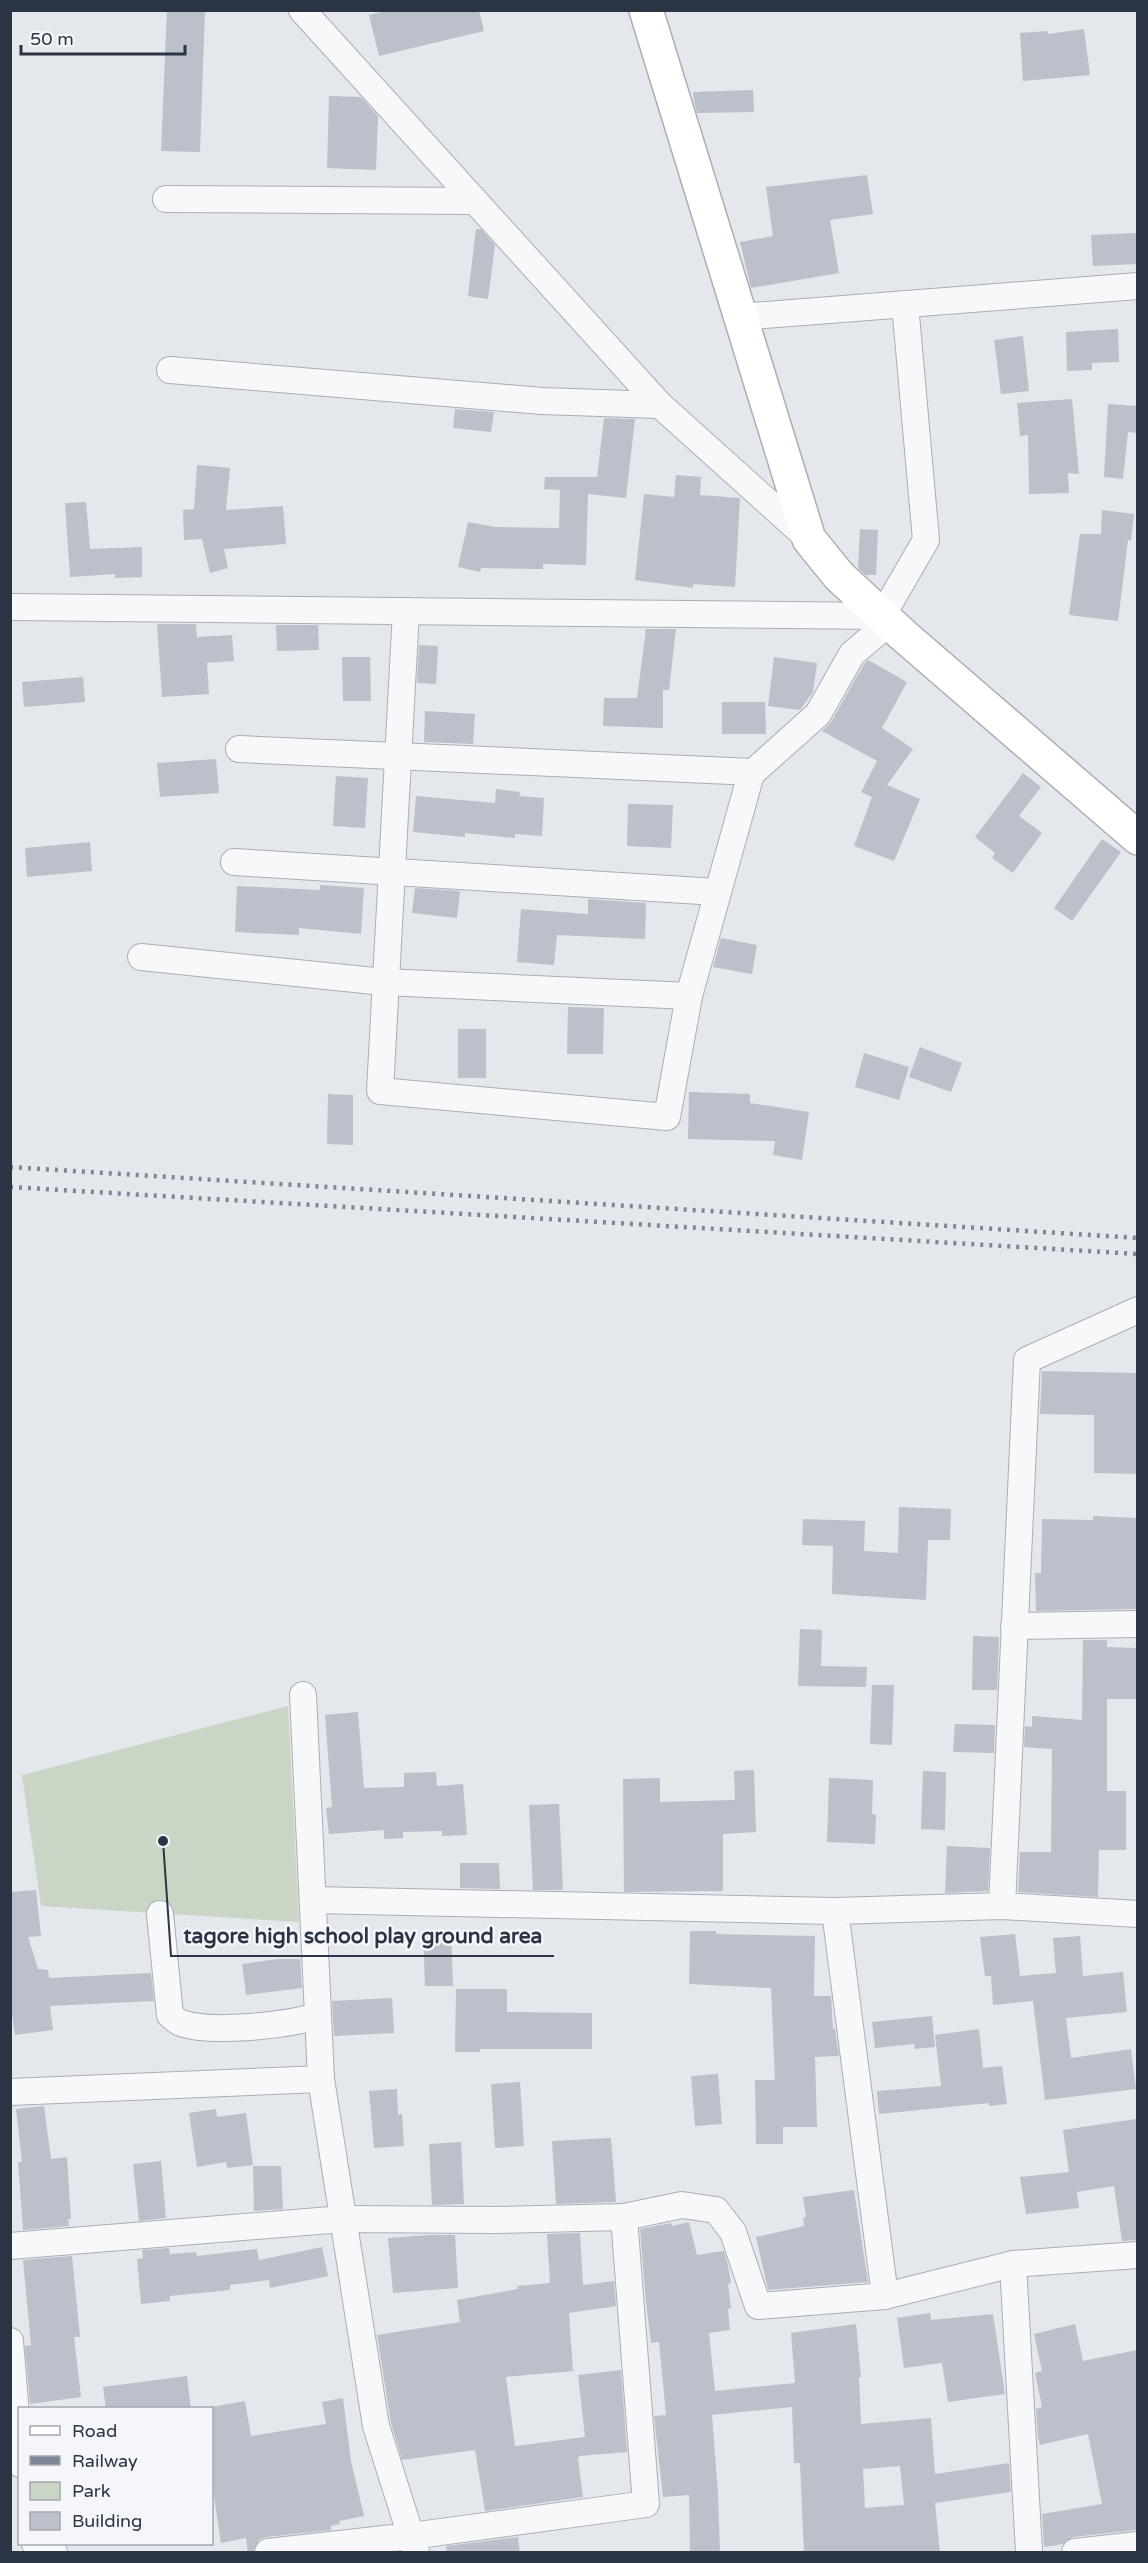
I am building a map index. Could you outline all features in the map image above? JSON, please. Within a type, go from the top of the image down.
[{"type":"main road","points":[[646,10],[809,539],[839,576],[886,619],[1137,838]]},
{"type":"street","points":[[302,10],[660,405],[809,539]]},
{"type":"street","points":[[166,199],[475,201]]},
{"type":"street","points":[[740,317],[1137,286]]},
{"type":"street","points":[[406,611],[384,982],[380,1091],[667,1117],[689,996],[753,772],[818,714],[852,654],[886,619],[926,540],[905,304]]},
{"type":"street","points":[[170,370],[542,400],[660,405]]},
{"type":"street","points":[[10,607],[886,619]]},
{"type":"street","points":[[239,749],[753,772]]},
{"type":"street","points":[[234,862],[717,892]]},
{"type":"street","points":[[141,957],[384,982],[689,996]]},
{"type":"street","points":[[1002,1906],[1027,1360],[1137,1310]]},
{"type":"street","points":[[1014,1626],[1137,1624]]},
{"type":"street","points":[[303,1695],[321,2079],[376,2426],[413,2544]]},
{"type":"street","points":[[313,1900],[835,1911],[1002,1906],[1137,1916]]},
{"type":"street","points":[[835,1911],[885,2296]]},
{"type":"street","points":[[160,1914],[170,2015],[180,2023],[207,2027],[252,2026],[288,2024],[318,2016]]},
{"type":"street","points":[[10,2092],[321,2079]]},
{"type":"street","points":[[10,2246],[344,2219],[496,2220],[624,2217],[682,2205],[716,2210],[733,2232],[758,2306],[885,2296],[1013,2264],[1137,2255]]},
{"type":"street","points":[[268,2553],[413,2544],[646,2504],[624,2217]]},
{"type":"street","points":[[1013,2264],[1029,2553]]},
{"type":"street","points":[[11,2351],[18,2439]]},
{"type":"street","points":[[37,2545],[54,2553]]},
{"type":"street","points":[[1075,2553],[1137,2545]]},
{"type":"green space","points":[[288,1706],[299,1922],[41,1906],[22,1775]]},
{"type":"building","points":[[167,10],[205,10],[200,152],[161,151]]},
{"type":"building","points":[[390,10],[479,10],[484,31],[379,56],[369,15]]},
{"type":"building","points":[[1084,29],[1090,75],[1023,81],[1020,33],[1048,31],[1048,34]]},
{"type":"building","points":[[753,90],[754,112],[697,113],[693,92]]},
{"type":"building","points":[[329,96],[361,97],[378,116],[376,170],[327,168]]},
{"type":"building","points":[[867,175],[873,214],[830,220],[839,273],[751,288],[740,242],[773,236],[766,187]]},
{"type":"building","points":[[476,229],[481,229],[495,245],[488,299],[468,296]]},
{"type":"building","points":[[1137,233],[1137,264],[1093,266],[1091,235]]},
{"type":"building","points":[[1118,329],[1119,362],[1092,363],[1092,370],[1067,371],[1066,332]]},
{"type":"building","points":[[1023,336],[1029,391],[1001,394],[994,340]]},
{"type":"building","points":[[1072,399],[1079,474],[1068,473],[1069,493],[1029,494],[1028,435],[1020,436],[1017,403]]},
{"type":"building","points":[[1108,404],[1137,406],[1137,433],[1128,432],[1123,479],[1104,477]]},
{"type":"building","points":[[455,409],[494,412],[491,432],[453,428]]},
{"type":"building","points":[[604,418],[635,419],[626,498],[588,494],[586,565],[543,564],[543,569],[481,568],[480,572],[458,567],[468,522],[495,527],[559,528],[560,490],[544,489],[545,477],[597,477]]},
{"type":"building","points":[[197,465],[230,468],[226,510],[283,506],[286,544],[224,549],[228,568],[210,573],[202,539],[184,540],[183,510],[194,509]]},
{"type":"building","points":[[676,475],[701,477],[700,495],[740,498],[735,587],[693,584],[693,588],[635,580],[644,494],[674,497]]},
{"type":"building","points":[[86,502],[90,549],[142,547],[142,577],[115,578],[115,574],[70,577],[65,503]]},
{"type":"building","points":[[1102,510],[1134,514],[1131,541],[1128,540],[1118,621],[1069,615],[1080,534],[1101,534]]},
{"type":"building","points":[[860,529],[878,530],[876,575],[865,575],[858,568]]},
{"type":"building","points":[[157,624],[196,624],[197,637],[232,635],[234,661],[207,663],[209,694],[162,697]]},
{"type":"building","points":[[276,625],[318,625],[319,650],[277,651]]},
{"type":"building","points":[[646,629],[676,629],[669,690],[663,690],[663,728],[603,726],[604,698],[637,698]]},
{"type":"building","points":[[419,645],[438,646],[436,684],[417,683]]},
{"type":"building","points":[[342,657],[370,657],[371,701],[343,701]]},
{"type":"building","points":[[774,657],[817,663],[813,692],[800,710],[768,706]]},
{"type":"building","points":[[868,660],[907,682],[882,728],[913,749],[887,785],[920,799],[894,861],[854,846],[872,797],[861,792],[877,761],[822,731],[831,722]]},
{"type":"building","points":[[83,677],[85,702],[24,707],[22,682]]},
{"type":"building","points":[[722,702],[765,702],[766,734],[722,734]]},
{"type":"building","points":[[425,711],[475,714],[473,744],[424,742]]},
{"type":"building","points":[[216,759],[219,793],[160,797],[157,763]]},
{"type":"building","points":[[1023,773],[1041,787],[1019,816],[1042,833],[1013,873],[992,858],[995,853],[975,837]]},
{"type":"building","points":[[336,776],[368,778],[365,828],[333,826]]},
{"type":"building","points":[[496,789],[520,792],[519,796],[544,798],[542,836],[515,834],[515,838],[465,833],[465,837],[413,832],[416,796],[495,803]]},
{"type":"building","points":[[628,804],[673,805],[671,848],[627,846]]},
{"type":"building","points":[[1102,839],[1121,852],[1072,921],[1054,908]]},
{"type":"building","points":[[90,842],[92,871],[27,877],[25,848]]},
{"type":"building","points":[[320,885],[364,888],[361,934],[299,928],[299,935],[235,932],[237,886],[320,890]]},
{"type":"building","points":[[415,888],[460,891],[457,918],[412,913]]},
{"type":"building","points":[[588,899],[646,903],[645,939],[557,935],[554,965],[517,962],[521,909],[588,914]]},
{"type":"building","points":[[721,938],[757,945],[752,974],[713,967]]},
{"type":"building","points":[[568,1007],[604,1008],[603,1054],[567,1054]]},
{"type":"building","points":[[458,1029],[486,1029],[486,1078],[458,1078]]},
{"type":"building","points":[[920,1047],[962,1063],[951,1092],[909,1077]]},
{"type":"building","points":[[864,1053],[909,1067],[899,1100],[855,1087]]},
{"type":"building","points":[[689,1092],[750,1094],[750,1103],[809,1112],[802,1160],[773,1155],[775,1141],[688,1139]]},
{"type":"building","points":[[328,1094],[353,1095],[353,1145],[327,1144]]},
{"type":"building","points":[[1042,1371],[1137,1373],[1137,1474],[1094,1473],[1094,1415],[1040,1414]]},
{"type":"building","points":[[899,1507],[951,1509],[950,1540],[928,1540],[926,1600],[832,1594],[833,1546],[802,1545],[803,1519],[865,1521],[864,1551],[898,1553]]},
{"type":"building","points":[[1093,1516],[1137,1518],[1137,1609],[1036,1611],[1035,1573],[1041,1573],[1042,1519],[1093,1520]]},
{"type":"building","points":[[800,1629],[822,1630],[821,1666],[867,1667],[866,1687],[798,1686]]},
{"type":"building","points":[[973,1636],[999,1637],[997,1690],[972,1690]]},
{"type":"building","points":[[1083,1640],[1107,1640],[1107,1647],[1137,1648],[1137,1699],[1107,1699],[1107,1791],[1126,1791],[1126,1850],[1099,1850],[1098,1897],[1018,1892],[1020,1852],[1051,1852],[1052,1749],[1024,1747],[1025,1726],[1032,1727],[1032,1716],[1082,1720]]},
{"type":"building","points":[[872,1685],[894,1685],[892,1745],[870,1744]]},
{"type":"building","points":[[358,1712],[364,1788],[404,1787],[404,1773],[436,1772],[437,1786],[463,1784],[467,1835],[442,1836],[442,1831],[403,1832],[403,1838],[384,1839],[384,1830],[329,1834],[326,1808],[332,1807],[325,1715]]},
{"type":"building","points":[[955,1724],[995,1725],[994,1753],[953,1752]]},
{"type":"building","points":[[754,1770],[756,1832],[723,1834],[723,1891],[624,1892],[623,1779],[660,1778],[660,1802],[735,1800],[734,1771]]},
{"type":"building","points":[[923,1771],[946,1772],[945,1830],[921,1829]]},
{"type":"building","points":[[829,1778],[873,1780],[872,1814],[876,1815],[875,1844],[827,1842]]},
{"type":"building","points":[[559,1804],[563,1890],[533,1890],[529,1805]]},
{"type":"building","points":[[947,1846],[990,1848],[988,1891],[945,1893]]},
{"type":"building","points":[[460,1863],[499,1863],[500,1889],[460,1888]]},
{"type":"building","points":[[36,1890],[41,1936],[28,1937],[38,1969],[48,1970],[49,1978],[151,1973],[154,2001],[50,2006],[53,2030],[15,2035],[10,1998],[10,1892]]},
{"type":"building","points":[[451,1930],[453,1986],[425,1986],[423,1931]]},
{"type":"building","points":[[690,1931],[716,1931],[716,1934],[815,1936],[814,1996],[831,1996],[833,2029],[835,2029],[839,2056],[815,2057],[817,2127],[783,2127],[783,2144],[756,2144],[755,2080],[775,2080],[771,1988],[689,1984]]},
{"type":"building","points":[[1015,1934],[1020,1976],[1056,1973],[1053,1938],[1080,1936],[1083,1976],[1123,1972],[1127,2012],[1066,2018],[1071,2058],[1131,2049],[1136,2089],[1045,2100],[1033,2001],[993,2005],[991,1976],[985,1976],[980,1937]]},
{"type":"building","points":[[278,1959],[300,1959],[302,1988],[246,1995],[242,1964]]},
{"type":"building","points":[[456,1989],[507,1989],[507,2012],[592,2013],[592,2049],[480,2049],[480,2052],[455,2052]]},
{"type":"building","points":[[392,1998],[394,2033],[334,2036],[332,2001]]},
{"type":"building","points":[[932,2016],[935,2047],[915,2049],[914,2044],[875,2048],[872,2022]]},
{"type":"building","points":[[979,2029],[983,2068],[1002,2066],[1007,2104],[989,2106],[989,2103],[879,2114],[877,2091],[941,2086],[935,2035]]},
{"type":"building","points":[[718,2074],[722,2124],[695,2126],[691,2076]]},
{"type":"building","points":[[520,2082],[524,2146],[495,2148],[491,2084]]},
{"type":"building","points":[[397,2089],[398,2115],[402,2114],[404,2146],[374,2148],[369,2091]]},
{"type":"building","points":[[44,2106],[51,2159],[67,2157],[71,2219],[68,2219],[69,2226],[23,2230],[18,2162],[22,2162],[16,2109]]},
{"type":"building","points":[[216,2109],[217,2117],[246,2113],[253,2165],[227,2168],[226,2162],[197,2167],[189,2113]]},
{"type":"building","points":[[1136,2119],[1137,2240],[1122,2241],[1114,2186],[1077,2192],[1079,2208],[1026,2214],[1020,2177],[1069,2172],[1063,2130]]},
{"type":"building","points":[[611,2138],[616,2202],[556,2204],[552,2141]]},
{"type":"building","points":[[461,2142],[464,2204],[432,2205],[429,2144]]},
{"type":"building","points":[[161,2161],[166,2218],[139,2221],[133,2164]]},
{"type":"building","points":[[253,2166],[281,2166],[283,2209],[254,2211]]},
{"type":"building","points":[[854,2190],[868,2282],[768,2290],[756,2237],[804,2226],[803,2218],[806,2217],[803,2197]]},
{"type":"building","points":[[689,2222],[697,2255],[724,2251],[728,2265],[731,2283],[728,2284],[731,2308],[728,2309],[730,2330],[709,2333],[715,2391],[795,2383],[791,2333],[856,2324],[861,2377],[859,2377],[861,2424],[931,2418],[935,2474],[1009,2463],[1011,2492],[935,2503],[940,2553],[804,2553],[800,2463],[794,2463],[792,2407],[712,2415],[720,2553],[690,2553],[689,2495],[663,2497],[654,2416],[666,2415],[659,2342],[651,2343],[640,2229],[671,2223],[672,2226]],"holes":[[[900,2466],[904,2505],[865,2508],[863,2469]]]},
{"type":"building","points":[[580,2233],[583,2285],[614,2281],[616,2306],[569,2313],[573,2371],[506,2377],[515,2446],[585,2437],[578,2375],[621,2370],[627,2452],[578,2458],[583,2497],[485,2511],[475,2450],[402,2460],[391,2423],[377,2335],[460,2322],[457,2300],[518,2289],[517,2286],[550,2283],[547,2234]]},
{"type":"building","points":[[455,2235],[458,2288],[393,2293],[388,2238]]},
{"type":"building","points":[[322,2247],[328,2276],[270,2288],[269,2280],[230,2285],[230,2290],[170,2296],[170,2301],[141,2304],[137,2259],[143,2258],[142,2250],[169,2248],[170,2254],[196,2252],[197,2256],[257,2249],[259,2260]]},
{"type":"building","points":[[72,2256],[80,2337],[74,2337],[81,2397],[30,2404],[25,2346],[31,2345],[23,2260]]},
{"type":"building","points":[[930,2313],[931,2320],[993,2314],[1005,2394],[948,2402],[942,2363],[904,2368],[897,2318]]},
{"type":"building","points":[[1075,2324],[1083,2361],[1137,2350],[1137,2530],[1073,2537],[1063,2544],[1044,2547],[1042,2514],[1102,2504],[1088,2434],[1040,2445],[1038,2437],[1036,2409],[1042,2407],[1035,2373],[1042,2371],[1034,2334]]},
{"type":"building","points":[[187,2376],[191,2407],[106,2407],[103,2387]]},
{"type":"building","points":[[343,2398],[351,2461],[364,2516],[339,2521],[340,2524],[331,2526],[331,2530],[266,2537],[259,2540],[253,2553],[248,2553],[246,2538],[221,2543],[213,2491],[212,2407],[245,2401],[251,2436],[326,2424],[322,2402]]},
{"type":"building","points":[[518,2537],[520,2553],[447,2553],[446,2546]]},
{"type":"railway","points":[[10,1167],[1138,1238]]},
{"type":"railway","points":[[10,1187],[1138,1254]]},
{"type":"place","name":"tagore high school play ground area","points":[[163,1841]]}]
